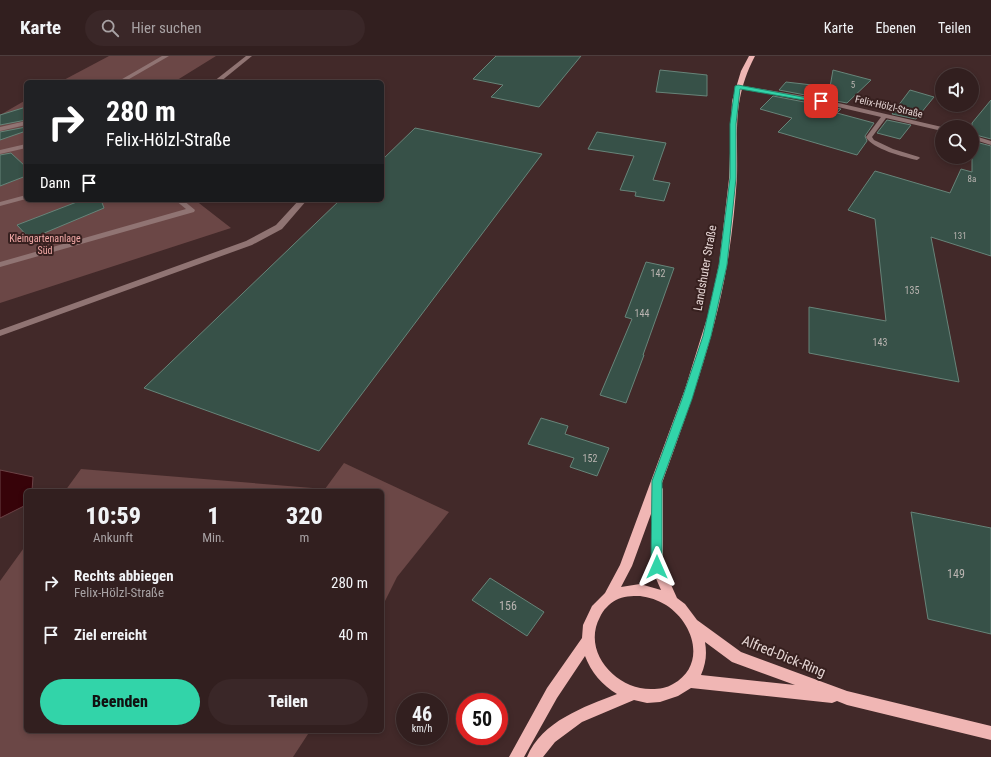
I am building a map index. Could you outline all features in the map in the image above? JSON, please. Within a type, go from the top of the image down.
[{"type":"main road","name":"Landshuter Straße","points":[[609,598],[626,567],[694,378],[707,336],[723,265],[733,178],[733,124],[738,86],[744,69],[752,56]]},
{"type":"main road","name":"Landshuter Straße","points":[[657,481],[657,567],[672,602]]},
{"type":"main road","points":[[640,590],[656,594],[672,602],[684,612],[693,625],[698,639],[700,654],[696,669],[689,681],[678,690],[664,696],[649,697],[633,694],[616,686],[602,673],[592,657],[588,640],[590,623],[597,609],[609,598],[623,591],[640,590]]},
{"type":"main road","name":"Alfred-Dick-Ring","points":[[693,625],[737,657],[847,698],[991,733]]},
{"type":"main road","points":[[516,757],[552,693],[588,640]]},
{"type":"main road","name":"Alfred-Dick-Ring","points":[[689,681],[847,698]]},
{"type":"main road","points":[[534,757],[550,737],[577,717],[633,694]]},
{"type":"street","points":[[124,80],[166,56]]},
{"type":"street","points":[[219,80],[249,56]]},
{"type":"street","name":"Felix-Hölzl-Straße","points":[[738,86],[821,101],[935,127]]},
{"type":"street","points":[[885,115],[869,137],[871,141],[891,150],[917,158]]},
{"type":"street","points":[[0,129],[24,123]]},
{"type":"street","points":[[979,139],[991,143]]},
{"type":"street","points":[[0,152],[24,146]]},
{"type":"street","points":[[0,204],[24,198]]},
{"type":"street","points":[[0,265],[191,210],[181,202]]},
{"type":"street","points":[[0,333],[249,243],[278,227],[301,202]]},
{"type":"green space","points":[[109,56],[216,56],[177,80],[64,80]]},
{"type":"green space","name":"Kleingartenanlage Süd","points":[[24,101],[24,202],[198,202],[231,228],[0,303],[0,115]]},
{"type":"green space","points":[[344,463],[449,512],[397,577],[384,603],[384,489],[325,489]]},
{"type":"green space","points":[[81,469],[325,489],[66,489]]},
{"type":"green space","points":[[24,548],[24,733],[309,733],[293,757],[0,757],[0,581]]},
{"type":"shaded area","points":[[0,470],[33,477],[32,489],[24,489],[24,506],[0,518]]},
{"type":"building","points":[[496,56],[581,56],[539,107],[491,97],[503,85],[473,79]]},
{"type":"building","points":[[660,70],[707,75],[707,96],[656,92]]},
{"type":"building","points":[[833,70],[871,80],[847,103],[779,90],[786,82],[830,87]]},
{"type":"building","points":[[910,90],[934,97],[916,119],[892,114]]},
{"type":"building","points":[[773,96],[841,109],[837,113],[874,123],[865,136],[867,141],[857,155],[778,132],[792,118],[760,109]]},
{"type":"building","points":[[991,100],[991,139],[979,136],[979,120],[974,120]]},
{"type":"building","points":[[24,108],[24,120],[0,125],[0,115]]},
{"type":"building","points":[[887,120],[911,125],[900,139],[877,133]]},
{"type":"building","points":[[24,127],[24,132],[0,140],[0,132]]},
{"type":"building","points":[[415,128],[542,154],[319,451],[144,388],[338,202],[384,202],[384,158]]},
{"type":"building","points":[[597,132],[666,143],[653,180],[670,183],[664,201],[635,196],[636,192],[620,190],[634,156],[588,149]]},
{"type":"building","points":[[979,143],[991,146],[991,256],[931,237],[959,382],[809,353],[809,307],[886,321],[875,219],[848,210],[875,171],[950,193],[961,169],[972,172],[972,164],[979,164]]},
{"type":"building","points":[[11,153],[24,165],[24,177],[0,186],[0,155]]},
{"type":"building","points":[[77,202],[102,202],[104,208],[30,239],[17,225]]},
{"type":"building","points":[[646,262],[674,268],[626,403],[600,395],[632,319],[625,317]]},
{"type":"building","points":[[541,418],[568,426],[565,434],[609,448],[597,476],[570,467],[574,458],[528,444]]},
{"type":"building","points":[[911,512],[991,528],[991,634],[928,619]]},
{"type":"building","points":[[490,578],[544,612],[527,636],[472,600]]},
{"type":"route","points":[[657,567],[657,481],[687,399],[707,336],[723,265],[733,178],[732,130],[734,106],[738,86],[821,101]]}]
